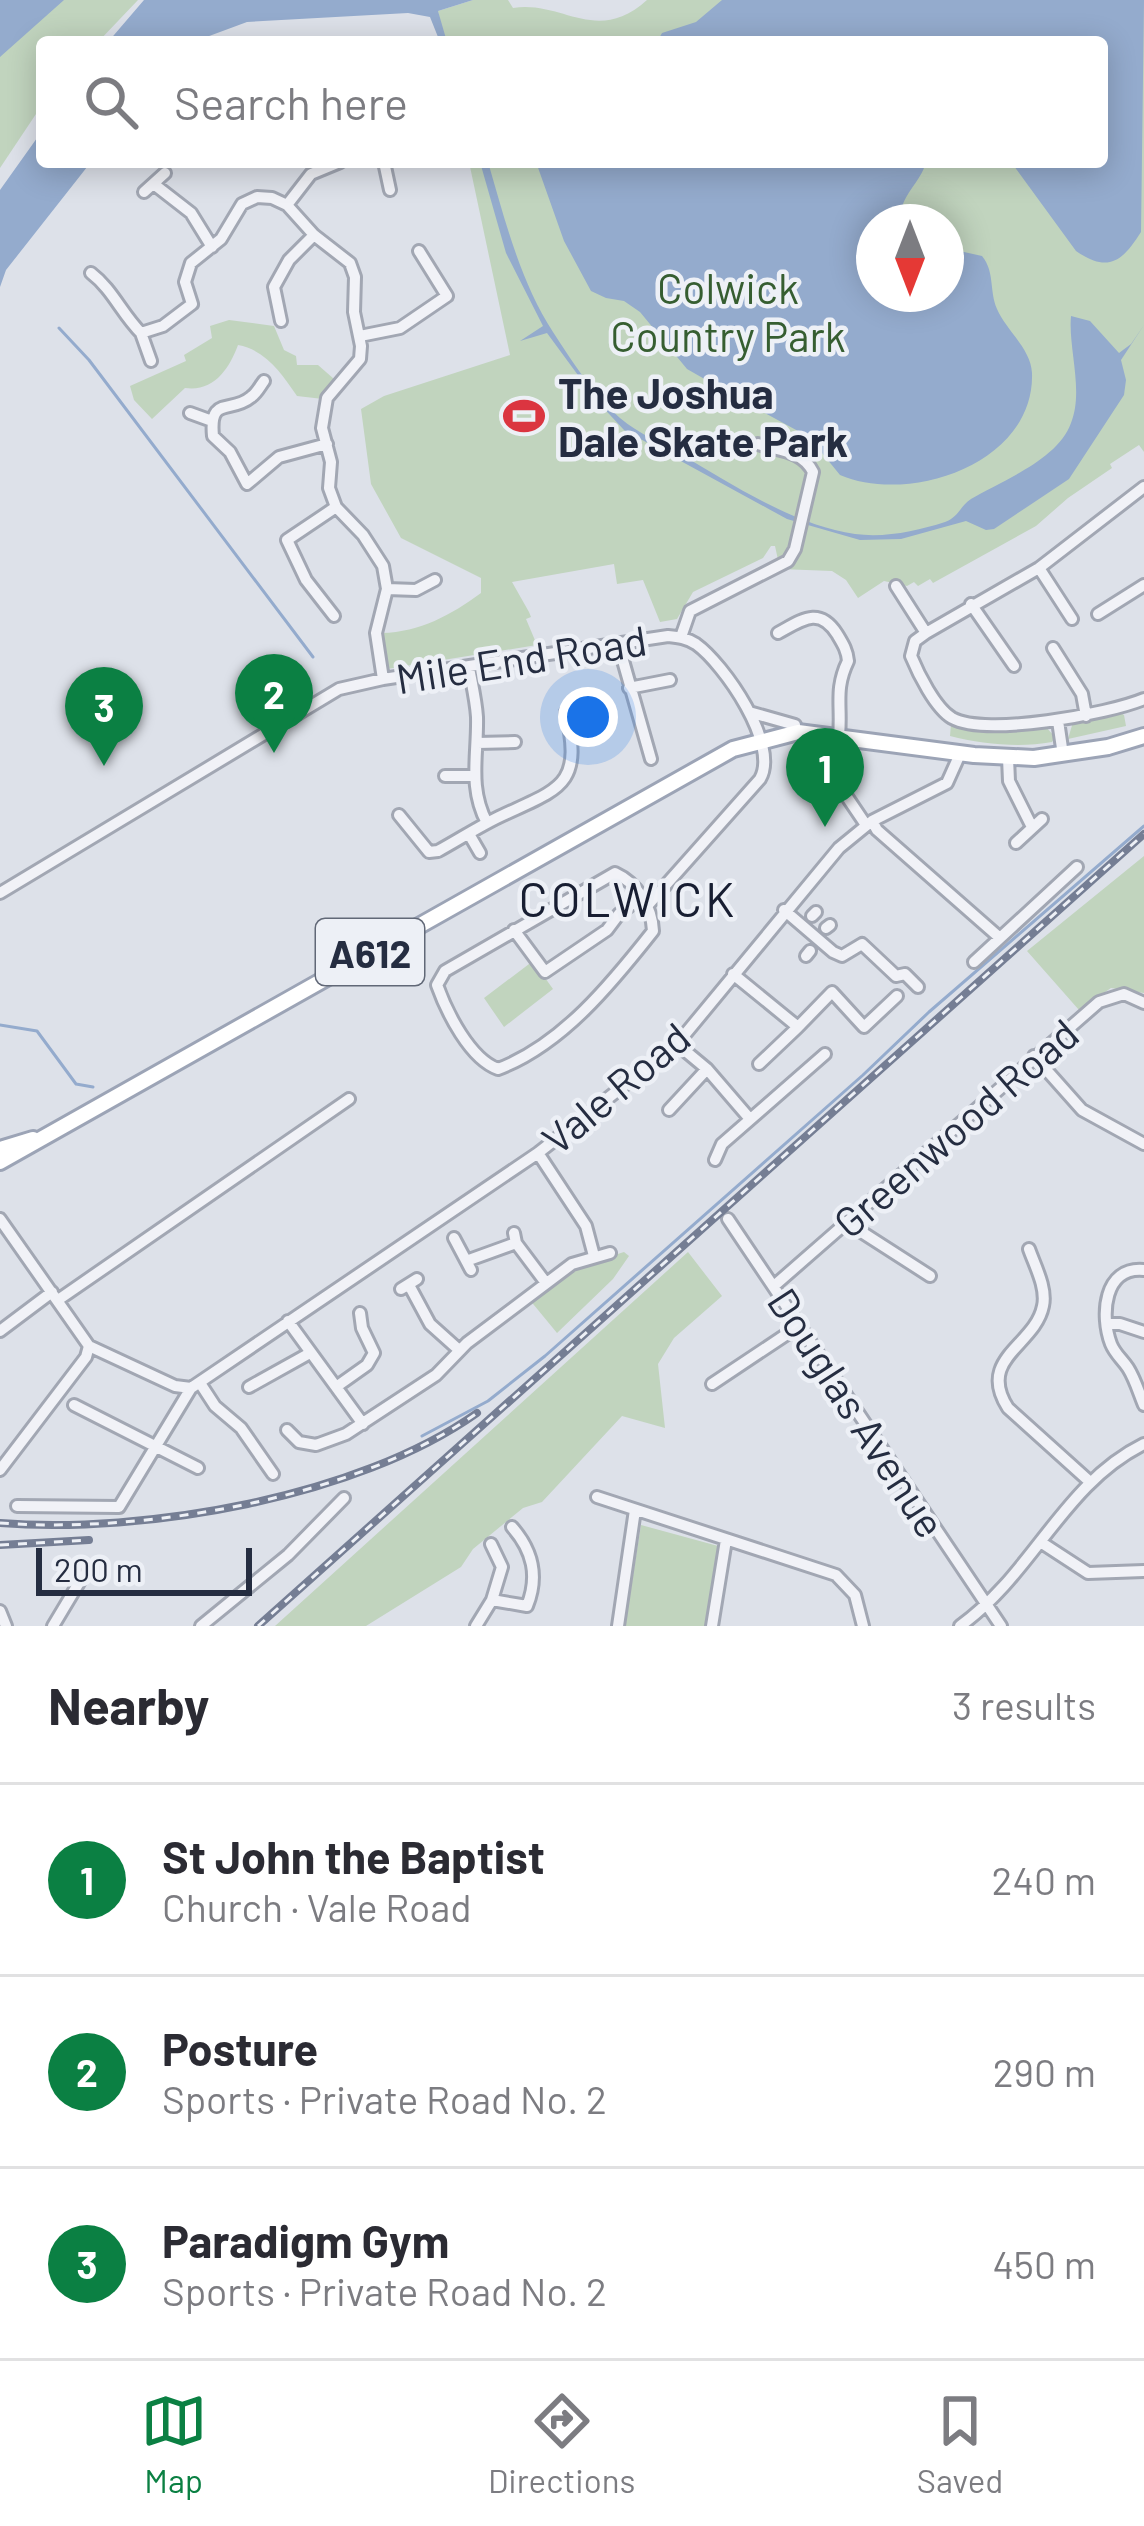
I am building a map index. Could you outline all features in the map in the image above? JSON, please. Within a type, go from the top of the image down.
[{"type":"main road","name":"A612","points":[[0,1162],[701,765],[798,732],[1008,758],[1063,755],[1144,736]]},
{"type":"main road","name":"A612","points":[[0,1149],[38,1138]]},
{"type":"street","points":[[306,168],[311,174]]},
{"type":"street","points":[[287,206],[311,174],[326,168]]},
{"type":"street","points":[[385,168],[390,190]]},
{"type":"street","points":[[165,173],[149,189],[190,213],[212,248]]},
{"type":"street","points":[[141,333],[163,326],[192,304],[185,283],[191,263],[212,248],[242,204],[257,197],[287,206],[350,263],[360,358],[336,384],[323,412],[322,428],[336,507],[363,535],[383,566],[387,589],[376,633],[383,679]]},
{"type":"street","points":[[281,321],[274,287],[289,260],[314,235]]},
{"type":"street","points":[[360,336],[400,328],[447,296],[419,251]]},
{"type":"street","points":[[91,273],[105,284],[141,333],[151,361]]},
{"type":"street","points":[[264,381],[251,398],[220,408],[212,422],[213,436],[230,452],[247,484],[279,457],[327,444]]},
{"type":"street","points":[[190,412],[212,422]]},
{"type":"street","points":[[681,637],[690,611],[770,572],[788,561],[795,548],[814,479],[808,460],[762,448]]},
{"type":"street","points":[[1144,488],[1039,568],[915,641],[912,659],[950,717],[999,723],[1058,721],[1144,699]]},
{"type":"street","points":[[276,554],[287,540],[336,507]]},
{"type":"street","points":[[287,540],[306,580],[334,616]]},
{"type":"street","points":[[1039,568],[1072,619]]},
{"type":"street","points":[[387,589],[416,590],[435,580]]},
{"type":"street","points":[[1098,614],[1144,585]]},
{"type":"street","points":[[900,588],[926,633]]},
{"type":"street","points":[[971,604],[1013,660]]},
{"type":"street","points":[[778,633],[812,615],[819,616],[844,646],[848,662],[837,684],[842,710],[837,736]]},
{"type":"street","name":"Mile End Road","points":[[0,892],[332,693],[383,679],[681,637],[707,654],[749,712],[763,743]]},
{"type":"street","points":[[618,643],[652,753]]},
{"type":"street","points":[[1052,648],[1082,694],[1086,716]]},
{"type":"street","points":[[469,668],[477,710],[476,802],[487,823]]},
{"type":"street","points":[[629,688],[662,684]]},
{"type":"street","points":[[400,815],[429,852],[527,807],[560,784],[570,761],[566,712]]},
{"type":"street","points":[[749,712],[795,724]]},
{"type":"street","points":[[1058,721],[1063,755]]},
{"type":"street","points":[[477,743],[515,742]]},
{"type":"street","points":[[514,930],[545,972],[607,930],[619,914],[645,901],[760,778],[766,766],[763,743]]},
{"type":"street","points":[[817,751],[869,823],[1000,938]]},
{"type":"street","name":"Vale Road","points":[[196,1386],[538,1153],[676,1044],[825,862],[869,823],[949,781],[960,754]]},
{"type":"street","points":[[1008,758],[1009,781],[1037,823],[1016,843]]},
{"type":"street","points":[[445,776],[473,776]]},
{"type":"street","points":[[469,834],[480,853]]},
{"type":"street","points":[[974,962],[1077,867]]},
{"type":"street","points":[[615,873],[645,901],[652,931],[599,999],[514,1063],[498,1069],[484,1064],[437,985],[445,971],[514,930],[615,873]]},
{"type":"street","points":[[784,910],[809,919],[818,940],[842,956],[862,944],[896,976],[905,974],[922,992]]},
{"type":"street","points":[[733,974],[798,1027]]},
{"type":"street","points":[[759,1064],[832,992],[864,1027],[898,996]]},
{"type":"street","name":"Greenwood Road","points":[[775,1285],[1104,998],[1124,994],[1144,1003]]},
{"type":"street","points":[[676,1044],[750,1119]]},
{"type":"street","points":[[715,1160],[722,1144],[825,1054]]},
{"type":"street","points":[[1034,1056],[1082,1110],[1144,1144]]},
{"type":"street","points":[[669,1111],[706,1070]]},
{"type":"street","points":[[0,1331],[349,1099]]},
{"type":"street","points":[[538,1153],[586,1226],[594,1256]]},
{"type":"street","points":[[0,1220],[89,1346],[175,1386],[196,1386],[242,1429],[270,1466]]},
{"type":"street","name":"Douglas Avenue","points":[[728,1220],[1000,1626]]},
{"type":"street","points":[[846,1222],[930,1276]]},
{"type":"street","points":[[454,1238],[470,1265],[515,1238],[546,1283]]},
{"type":"street","points":[[1029,1250],[1044,1290],[1043,1308],[1006,1357],[998,1393],[1008,1408],[1088,1481]]},
{"type":"street","points":[[287,1430],[299,1442],[316,1445],[363,1424],[444,1368],[459,1350],[572,1264],[610,1253]]},
{"type":"street","points":[[1144,1270],[1123,1273],[1110,1286],[1107,1324],[1109,1340],[1144,1405]]},
{"type":"street","points":[[409,1284],[430,1324],[459,1350]]},
{"type":"street","points":[[336,1387],[367,1365],[374,1352],[357,1319]]},
{"type":"street","points":[[288,1321],[363,1424]]},
{"type":"street","points":[[1107,1324],[1144,1332]]},
{"type":"street","points":[[712,1384],[799,1326]]},
{"type":"street","points":[[0,1470],[86,1357],[89,1346]]},
{"type":"street","points":[[249,1387],[310,1353]]},
{"type":"street","points":[[17,1506],[119,1507],[196,1386]]},
{"type":"street","points":[[74,1405],[195,1461]]},
{"type":"street","points":[[960,1626],[986,1605],[1042,1543],[1088,1481],[1144,1444]]},
{"type":"street","points":[[597,1497],[836,1575],[855,1595],[863,1626]]},
{"type":"street","points":[[201,1626],[288,1555],[344,1498]]},
{"type":"street","points":[[617,1626],[635,1510]]},
{"type":"street","points":[[492,1600],[527,1606],[533,1590],[535,1573],[526,1543],[512,1526]]},
{"type":"street","points":[[712,1626],[726,1540]]},
{"type":"street","points":[[1042,1543],[1088,1573],[1144,1570]]},
{"type":"street","points":[[476,1626],[492,1600],[502,1568],[491,1544]]},
{"type":"street","points":[[53,1626],[83,1576]]},
{"type":"street","points":[[0,1611],[6,1626]]},
{"type":"green space","points":[[0,0],[138,0],[104,36],[36,36],[36,114],[0,168]]},
{"type":"green space","name":"Colwick Country Park","points":[[473,0],[508,0],[513,8],[531,7],[595,21],[612,20],[647,0],[1144,0],[1144,452],[1139,445],[1036,526],[933,583],[930,579],[907,586],[884,581],[858,598],[846,580],[832,571],[780,569],[775,546],[771,546],[763,558],[693,592],[677,619],[660,622],[643,580],[617,584],[614,564],[512,582],[531,617],[526,619],[537,645],[387,669],[382,633],[434,621],[481,593],[481,578],[401,538],[371,484],[361,409],[384,396],[510,355],[470,168],[1108,168],[1108,36],[442,36],[438,11]]},
{"type":"green space","points":[[229,320],[274,326],[284,350],[296,356],[297,365],[318,365],[334,379],[323,399],[297,396],[265,358],[238,345],[219,377],[204,386],[185,388],[152,419],[134,400],[130,386],[186,361],[184,355],[212,338],[210,326]]},
{"type":"green space","points":[[1119,712],[1126,726],[1068,739],[1073,722]]},
{"type":"green space","points":[[951,724],[1045,726],[1055,737],[1039,744],[988,743],[950,736]]},
{"type":"green space","points":[[1144,856],[1144,993],[1111,988],[1079,1010],[1027,951]]},
{"type":"green space","points":[[533,961],[553,989],[504,1027],[484,998]]},
{"type":"green space","points":[[624,1252],[629,1256],[613,1279],[557,1333],[529,1299],[570,1269]]},
{"type":"green space","points":[[688,1252],[722,1296],[674,1338],[658,1364],[665,1428],[622,1416],[542,1502],[523,1508],[473,1549],[461,1567],[366,1626],[275,1626]]},
{"type":"green space","points":[[641,1525],[718,1546],[706,1626],[625,1626]]},
{"type":"water","points":[[0,0],[64,0],[0,57]]},
{"type":"water","points":[[144,0],[473,0],[438,11],[445,36],[438,36],[430,17],[408,13],[247,22],[209,36],[113,36]]},
{"type":"water","points":[[722,0],[1144,0],[1141,232],[1113,261],[1087,258],[1076,251],[1015,168],[1108,168],[1108,36],[660,36],[696,22]]},
{"type":"water","points":[[36,139],[36,168],[86,168],[6,270],[0,287],[0,190]]},
{"type":"water","points":[[482,168],[490,168],[514,250],[541,312],[575,365],[620,418],[766,503],[810,522],[866,535],[901,533],[950,520],[971,499],[1054,448],[1075,411],[1071,316],[1090,321],[1119,353],[1144,325],[1121,360],[1124,395],[1069,479],[994,529],[966,521],[901,539],[860,540],[787,519],[624,430],[547,333],[520,341],[543,326],[506,253]]},
{"type":"water","points":[[538,168],[923,168],[903,204],[856,204],[856,312],[964,312],[964,252],[982,256],[997,309],[1031,364],[1027,404],[1013,431],[991,453],[963,469],[932,480],[868,483],[840,475],[809,437],[763,412],[766,401],[762,400],[759,411],[737,407],[722,389],[687,369],[640,312],[624,301],[591,291],[564,241]]},
{"type":"waterway","points":[[59,328],[89,360],[313,657]]},
{"type":"waterway","points":[[422,1436],[488,1401],[545,1356],[1144,826]]},
{"type":"waterway","points":[[0,1025],[37,1031],[76,1084],[93,1087]]},
{"type":"railway","points":[[258,1626],[1144,834]]},
{"type":"railway","points":[[0,1523],[118,1522],[248,1504],[372,1468],[428,1443],[477,1413]]},
{"type":"railway","points":[[0,1545],[89,1540]]},
{"type":"place","name":"The Joshua Dale Skate Park","points":[[524,416]]},
{"type":"place","name":"Posture","points":[[274,753]]},
{"type":"place","name":"Paradigm Gym","points":[[104,766]]},
{"type":"place","name":"St John the Baptist","points":[[825,827]]},
{"type":"district","name":"COLWICK","points":[[628,898]]}]
